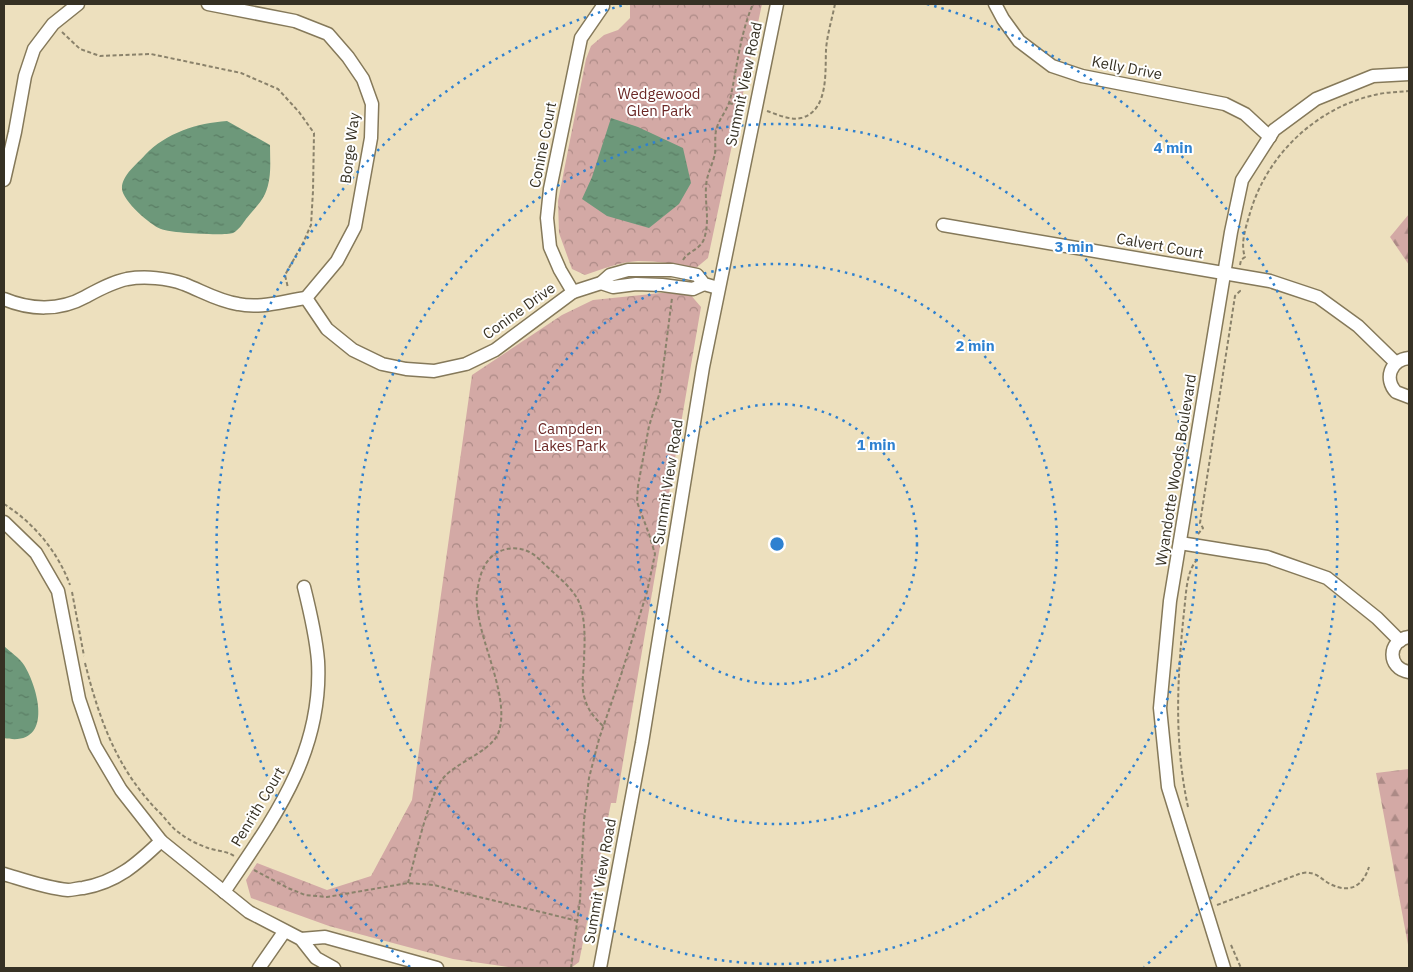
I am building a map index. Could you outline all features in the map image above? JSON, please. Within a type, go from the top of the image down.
[{"type":"street","points":[[4,180],[25,76],[34,49],[53,24],[78,4]]},
{"type":"street","name":"Borge Way","points":[[208,4],[295,20],[328,34],[348,57],[363,79],[372,104],[371,138],[355,227],[337,261],[306,298]]},
{"type":"street","name":"Summit View Road","points":[[600,968],[642,743],[701,375],[777,4]]},
{"type":"street","name":"Kelly Drive","points":[[995,4],[1019,40],[1052,66],[1082,76],[1224,104],[1245,114],[1270,137]]},
{"type":"street","name":"Conine Court","points":[[573,292],[560,270],[550,247],[547,218],[550,189],[581,38],[603,6]]},
{"type":"street","name":"Wyandotte Woods Boulevard","points":[[1224,968],[1168,787],[1160,708],[1170,601],[1224,273],[1242,180],[1274,130],[1316,99],[1373,76],[1409,74]]},
{"type":"street","name":"Calvert Court","points":[[943,225],[1270,281],[1318,297],[1358,326],[1396,363]]},
{"type":"street","name":"Conine Drive","points":[[306,298],[327,329],[353,350],[382,364],[406,369],[434,371],[466,364],[495,350],[573,292],[601,283],[610,275],[628,270],[678,271],[697,275],[704,284],[718,288]]},
{"type":"street","points":[[4,299],[37,308],[61,306],[83,299],[102,288],[127,279],[153,278],[184,284],[216,299],[238,304],[256,306],[306,298]]},
{"type":"street","name":"Conine Drive","points":[[601,283],[613,287],[636,284],[692,289],[704,284]]},
{"type":"street","points":[[1409,358],[1401,359],[1396,363],[1390,374],[1392,387],[1402,396],[1409,397]]},
{"type":"street","points":[[4,522],[36,553],[58,591],[79,699],[95,746],[121,790],[161,840],[249,912],[301,940],[316,958],[334,968]]},
{"type":"street","points":[[1180,543],[1267,557],[1327,578],[1405,639],[1395,644],[1392,649],[1393,661],[1401,670],[1409,672]]},
{"type":"street","name":"Penrith Court","points":[[224,892],[284,800],[301,766],[310,738],[316,705],[318,662],[314,630],[304,587]]},
{"type":"street","points":[[4,874],[38,884],[69,890],[94,886],[116,878],[138,864],[161,840]]},
{"type":"street","points":[[259,968],[284,932]]},
{"type":"street","points":[[301,940],[325,937],[437,968]]},
{"type":"path","points":[[678,271],[686,256],[703,243],[708,220],[707,180],[715,155],[716,129],[729,103],[744,30],[753,4]]},
{"type":"path","points":[[766,111],[792,118],[801,118],[818,105],[823,93],[827,68],[826,49],[835,4]]},
{"type":"path","points":[[53,24],[80,49],[100,56],[151,54],[241,73],[278,89],[299,112],[314,133],[313,191],[311,225],[304,243],[285,275],[292,300]]},
{"type":"path","points":[[1188,807],[1184,790],[1177,696],[1185,603],[1191,567],[1196,561],[1194,556],[1199,532],[1203,528],[1200,523],[1235,296],[1240,291],[1237,287],[1241,260],[1245,257],[1242,248],[1256,194],[1286,147],[1314,122],[1345,105],[1378,94],[1409,91]]},
{"type":"path","points":[[729,103],[745,107]]},
{"type":"path","points":[[571,968],[578,920],[584,820],[589,778],[639,620],[655,554],[650,534],[637,502],[638,486],[649,426],[660,392],[674,287]]},
{"type":"path","points":[[4,504],[19,514],[44,539],[59,560],[69,583],[74,602],[84,659],[95,702],[110,740],[130,779],[150,804],[180,834],[207,848],[230,853],[288,888],[305,895],[327,897],[408,883],[434,884],[480,898],[578,920]]},
{"type":"path","points":[[408,883],[426,819],[438,785],[446,774],[486,746],[497,735],[501,719],[501,706],[496,680],[479,626],[476,597],[484,566],[495,554],[505,549],[521,548],[529,552],[537,557],[575,596],[585,632],[583,694],[590,713],[604,727]]},
{"type":"path","points":[[1214,906],[1299,874],[1310,872],[1332,885],[1341,888],[1353,888],[1361,883],[1369,867]]},
{"type":"path","points":[[1213,902],[1217,911]]},
{"type":"path","points":[[1228,940],[1242,968]]},
{"type":"green space","name":"Wedgewood Glen Park","points":[[630,4],[762,4],[708,258],[696,268],[638,261],[618,264],[585,275],[572,269],[559,233],[558,201],[586,59],[591,46],[604,35],[618,30],[630,18]]},
{"type":"green space","points":[[1409,214],[1409,265],[1390,237]]},
{"type":"green space","name":"Campden Lakes Park","points":[[661,293],[689,293],[701,307],[616,803],[611,803],[579,962],[571,968],[516,968],[453,959],[329,926],[251,898],[246,880],[257,863],[327,890],[371,876],[412,800],[472,375],[562,315],[593,300]]},
{"type":"green space","points":[[1409,769],[1409,950],[1376,773]]},
{"type":"water","points":[[611,118],[638,127],[683,148],[691,183],[679,204],[649,228],[607,216],[582,199],[592,177]]},
{"type":"water","points":[[227,121],[270,145],[270,176],[265,194],[259,204],[237,230],[228,234],[185,233],[161,229],[150,223],[132,206],[124,194],[122,184],[127,175],[153,147],[172,135],[204,124]]},
{"type":"water","points":[[4,646],[24,665],[35,689],[38,702],[36,726],[30,734],[20,739],[4,738]]}]
